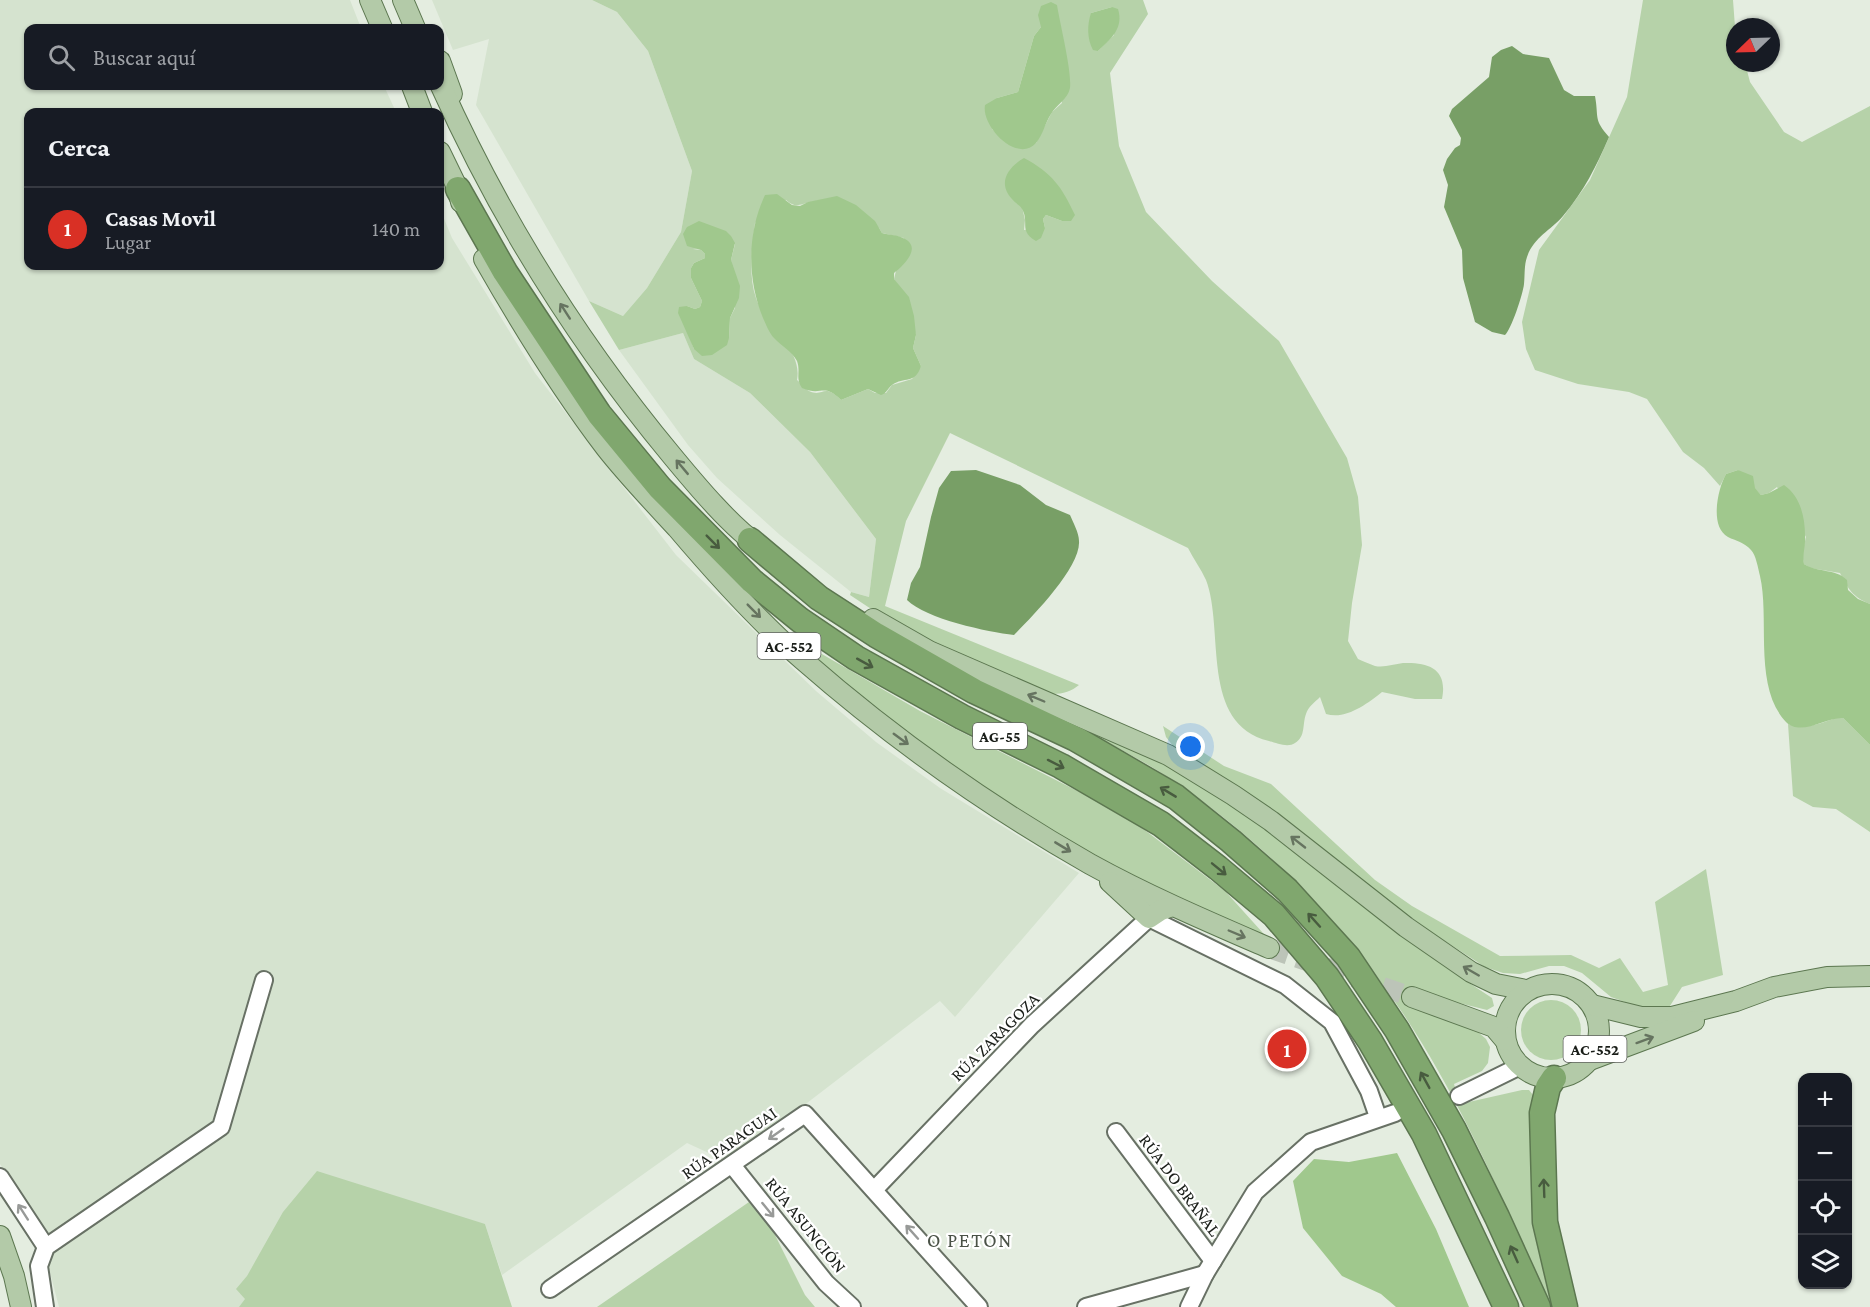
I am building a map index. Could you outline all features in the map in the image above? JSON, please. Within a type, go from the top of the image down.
[{"type":"highway","name":"AG-55","points":[[458,189],[505,272],[599,414],[660,488],[752,581],[800,620],[856,658],[962,717],[1061,766],[1161,824],[1274,915],[1327,977],[1370,1041],[1424,1134],[1506,1307]]},
{"type":"highway","name":"AG-55","points":[[750,540],[819,598],[876,635],[974,691],[1076,739],[1176,797],[1287,890],[1348,957],[1398,1030],[1497,1217],[1538,1307]]},
{"type":"highway","points":[[1554,1078],[1548,1088],[1542,1113],[1545,1222],[1565,1307]]},
{"type":"main road","points":[[370,0],[380,24]]},
{"type":"main road","points":[[380,0],[389,24]]},
{"type":"main road","points":[[403,0],[413,24]]},
{"type":"main road","points":[[417,0],[426,24]]},
{"type":"main road","name":"AC-552","points":[[444,71],[484,175]]},
{"type":"main road","name":"AC-552","points":[[443,90],[484,175],[547,283],[588,345],[631,405],[693,481],[750,540],[827,592],[929,651],[1168,755],[1271,821],[1406,927],[1471,972],[1496,984],[1526,990],[1539,984],[1554,983],[1569,986],[1582,993],[1592,1005],[1598,1018],[1597,1047],[1590,1060],[1580,1070],[1568,1076],[1554,1078],[1530,1073],[1520,1066]]},
{"type":"main road","name":"AC-552","points":[[444,160],[458,189],[468,229],[501,289],[560,382],[607,448],[707,564],[801,658],[885,728],[1009,814],[1091,864],[1172,906],[1269,948]]},
{"type":"main road","points":[[1091,864],[1149,918],[1172,906]]},
{"type":"main road","name":"AC-552","points":[[1590,1060],[1682,1027],[1736,1001],[1774,987],[1816,979],[1870,976]]},
{"type":"main road","points":[[1520,1066],[1510,1054],[1505,1040],[1504,1025],[1515,1000],[1526,990]]},
{"type":"main road","points":[[1412,997],[1494,1027],[1505,1040]]},
{"type":"main road","name":"AC-552","points":[[1592,1005],[1641,1017],[1672,1017],[1736,1001]]},
{"type":"main road","points":[[0,1236],[14,1276],[21,1307]]},
{"type":"street","points":[[1149,918],[1285,985],[1332,1022],[1369,1091],[1378,1117]]},
{"type":"street","name":"RÚA ZARAGOZA","points":[[874,1190],[1032,1024],[1149,918]]},
{"type":"street","points":[[45,1307],[39,1266],[46,1247],[221,1127],[264,980]]},
{"type":"street","points":[[1459,1096],[1520,1066]]},
{"type":"street","points":[[1189,1307],[1209,1267],[1255,1192],[1311,1142],[1395,1113]]},
{"type":"street","name":"RÚA PARAGUAI","points":[[550,1289],[805,1114],[979,1307]]},
{"type":"street","name":"RÚA DO BRAÑAL","points":[[1116,1132],[1209,1267]]},
{"type":"street","name":"RÚA ASUNCIÓN","points":[[732,1165],[826,1282],[852,1307]]},
{"type":"street","points":[[0,1177],[46,1247]]},
{"type":"street","points":[[1086,1307],[1209,1267]]},
{"type":"street","points":[[826,1282],[833,1307]]},
{"type":"shaded area","points":[[0,0],[350,0],[359,24],[24,24],[24,90],[386,90],[394,108],[24,108],[24,270],[444,270],[444,219],[452,238],[535,373],[676,555],[816,691],[876,742],[940,788],[1079,873],[955,1017],[940,1001],[807,1103],[724,1160],[687,1143],[502,1275],[485,1224],[334,1307],[59,1307],[37,1222],[0,1164]]},
{"type":"shaded area","points":[[432,0],[592,0],[617,12],[648,51],[692,171],[681,232],[647,288],[623,316],[589,301],[476,105],[489,39],[453,50]]},
{"type":"shaded area","points":[[592,0],[1143,0],[1148,14],[1110,73],[1119,146],[1146,212],[1212,281],[1279,341],[1347,458],[1358,497],[1362,545],[1348,641],[1358,659],[1378,666],[1412,663],[1428,666],[1439,674],[1442,681],[1442,699],[1415,699],[1382,692],[1356,710],[1334,715],[1326,714],[1320,697],[1308,709],[1301,737],[1292,744],[1275,743],[1247,731],[1232,716],[1223,696],[1218,673],[1211,601],[1206,580],[1188,548],[950,433],[906,521],[885,606],[1079,685],[1057,694],[1034,689],[924,638],[850,595],[851,592],[869,597],[876,539],[810,452],[750,393],[694,359],[683,333],[619,350],[589,301],[623,316],[647,288],[681,232],[692,171],[648,51],[617,12]],"holes":[[[1112,7],[1114,35],[1098,51],[1091,13]],[[1041,27],[1062,103],[1052,112],[1036,143],[1016,147],[1007,143],[992,129],[997,98],[1018,92],[1034,36]],[[827,199],[879,228],[882,233],[904,238],[894,279],[916,335],[913,348],[921,366],[912,379],[892,385],[886,393],[875,393],[868,389],[841,400],[831,392],[814,393],[797,380],[794,358],[767,319],[756,298],[751,270],[755,223],[786,200],[798,205]],[[1022,207],[1071,221],[1062,221],[1046,215],[1043,219],[1045,228],[1024,230],[1025,220]],[[735,244],[731,260],[735,308],[730,318],[729,338],[694,349],[686,327],[687,306],[695,309],[700,307],[702,301],[691,278],[691,268],[694,263],[705,258],[701,250],[693,249]]]},
{"type":"shaded area","points":[[1643,0],[1733,0],[1734,18],[1726,18],[1726,72],[1747,72],[1750,82],[1784,132],[1802,142],[1870,106],[1870,604],[1852,592],[1840,573],[1810,568],[1804,564],[1802,554],[1806,537],[1777,487],[1761,495],[1738,470],[1726,474],[1720,486],[1704,468],[1683,452],[1647,399],[1629,392],[1578,384],[1535,370],[1526,349],[1522,322],[1539,250],[1590,180],[1627,97]]},
{"type":"shaded area","points":[[1051,2],[1057,5],[1068,59],[1070,88],[1051,114],[1036,143],[1028,148],[1019,149],[1010,146],[994,132],[985,114],[985,105],[997,98],[1018,92],[1034,36],[1041,27],[1038,15],[1041,6]]},
{"type":"shaded area","points":[[1112,7],[1118,9],[1118,27],[1098,51],[1093,50],[1088,32],[1091,13]]},
{"type":"shaded area","points":[[1512,46],[1523,54],[1549,58],[1564,90],[1574,96],[1595,96],[1599,122],[1609,137],[1594,169],[1577,197],[1563,216],[1538,239],[1530,250],[1525,263],[1521,295],[1505,335],[1492,332],[1475,322],[1463,278],[1462,250],[1444,207],[1448,185],[1443,170],[1447,159],[1460,145],[1461,138],[1449,116],[1452,109],[1489,77],[1492,57]]},
{"type":"shaded area","points":[[1024,158],[1049,175],[1065,196],[1075,215],[1071,221],[1062,221],[1046,215],[1043,219],[1045,228],[1041,238],[1036,241],[1027,233],[1022,209],[1005,187],[1009,171]]},
{"type":"shaded area","points":[[777,194],[792,205],[800,206],[837,196],[856,205],[875,221],[882,233],[900,237],[910,243],[912,247],[909,257],[894,273],[894,279],[909,297],[914,316],[916,335],[913,348],[921,366],[916,376],[896,382],[881,395],[868,389],[841,400],[830,392],[802,388],[797,361],[769,331],[754,288],[751,256],[755,225],[765,195]]},
{"type":"shaded area","points":[[699,221],[726,231],[731,236],[735,243],[731,260],[740,286],[739,298],[730,318],[727,345],[712,355],[702,356],[694,349],[678,313],[679,307],[687,306],[695,309],[700,307],[702,301],[691,278],[691,268],[694,263],[705,258],[705,254],[701,250],[687,246],[683,234],[687,227]]},
{"type":"shaded area","points":[[683,333],[694,359],[750,393],[810,452],[876,539],[869,597],[851,592],[780,535],[717,478],[688,445],[619,350]]},
{"type":"shaded area","points":[[976,470],[1020,485],[1046,505],[1070,515],[1078,535],[1078,552],[1064,577],[1014,635],[974,628],[942,619],[916,607],[907,600],[911,583],[920,567],[939,488],[951,471]]},
{"type":"shaded area","points":[[1738,470],[1753,476],[1755,488],[1761,495],[1784,485],[1794,495],[1803,514],[1804,564],[1842,576],[1847,580],[1848,590],[1858,599],[1870,604],[1870,745],[1843,718],[1799,728],[1786,722],[1776,707],[1769,690],[1766,672],[1763,593],[1757,562],[1748,547],[1722,532],[1717,516],[1718,497],[1723,480],[1726,474]]},
{"type":"shaded area","points":[[815,650],[920,711],[1107,806],[1142,828],[1225,891],[1272,943],[1074,845],[1011,807],[934,754],[885,716],[812,657]]},
{"type":"shaded area","points":[[1843,718],[1870,745],[1870,832],[1836,809],[1813,807],[1793,796],[1788,724],[1807,726]]},
{"type":"shaded area","points":[[1163,726],[1224,766],[1271,784],[1375,880],[1412,906],[1500,956],[1571,955],[1599,968],[1620,958],[1643,992],[1668,985],[1655,902],[1706,869],[1723,975],[1682,987],[1668,1009],[1639,1007],[1611,997],[1582,973],[1564,966],[1549,966],[1520,974],[1503,973],[1485,967],[1434,934],[1372,889],[1288,821],[1176,750],[1166,737]]},
{"type":"shaded area","points":[[1091,728],[1148,753],[1232,803],[1445,967],[1492,998],[1494,1006],[1487,1010],[1443,999],[1460,1024],[1478,1032],[1486,1039],[1490,1047],[1488,1063],[1482,1071],[1454,1084],[1460,1104],[1522,1090],[1529,1090],[1533,1095],[1552,1302],[1547,1304],[1482,1156],[1445,1084],[1404,1015],[1355,948],[1300,886],[1238,830],[1162,773],[1089,732]]},
{"type":"shaded area","points":[[1551,1000],[1568,1005],[1576,1013],[1581,1030],[1576,1047],[1568,1055],[1551,1060],[1534,1055],[1526,1047],[1521,1030],[1526,1013],[1534,1005]]},
{"type":"shaded area","points":[[1397,1153],[1436,1229],[1469,1307],[1396,1307],[1381,1294],[1342,1276],[1303,1228],[1293,1181],[1314,1159],[1349,1162]]},
{"type":"shaded area","points":[[317,1171],[485,1224],[512,1307],[239,1307],[245,1299],[236,1289],[247,1276],[283,1212]]},
{"type":"shaded area","points":[[749,1202],[772,1229],[805,1295],[815,1307],[597,1307]]},
{"type":"tunnel","points":[[1269,948],[1412,997]]},
{"type":"place","name":"Casas Movil","points":[[1287,1049]]},
{"type":"district","name":"O PETÓN","points":[[970,1240]]}]
